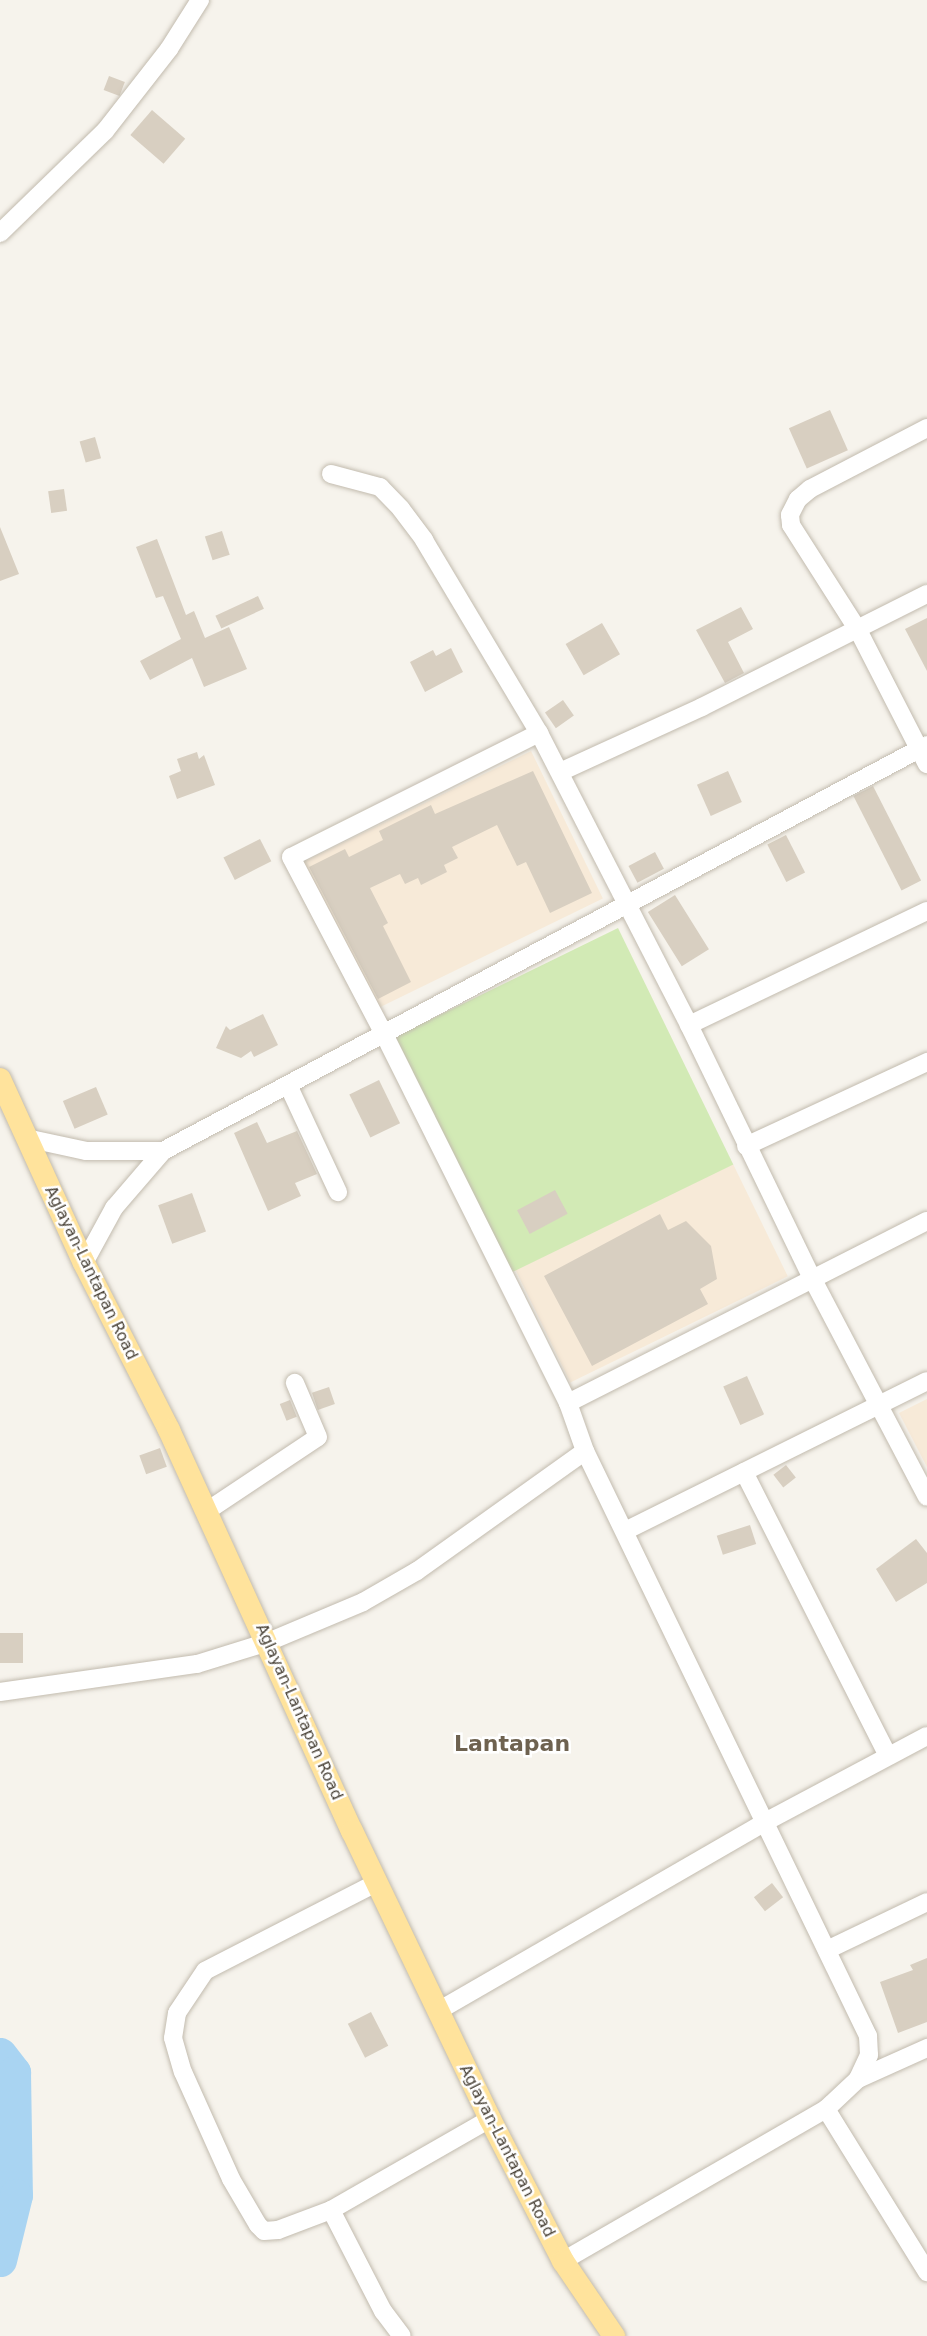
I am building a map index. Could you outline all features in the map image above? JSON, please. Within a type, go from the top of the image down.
[{"type":"main road","name":"Aglayan-Lantapan Road","points":[[0,1079],[84,1263],[207,1511],[376,1883],[490,2119],[563,2261],[614,2336]]},
{"type":"street","points":[[0,233],[105,131],[169,49],[200,0]]},
{"type":"street","points":[[84,1263],[114,1208],[162,1151],[385,1036],[623,903],[924,752],[858,630],[791,525],[792,507],[810,489],[927,428]]},
{"type":"street","points":[[331,474],[380,487],[400,509],[424,540],[539,734],[560,772],[623,903],[689,1025],[812,1278],[927,1497]]},
{"type":"street","points":[[560,772],[858,630],[927,594]]},
{"type":"street","points":[[539,734],[291,857],[385,1036],[568,1403],[585,1451],[767,1821],[868,2036],[869,2055],[858,2079]]},
{"type":"street","points":[[689,1025],[927,911]]},
{"type":"street","points":[[746,1146],[927,1062]]},
{"type":"street","points":[[289,1087],[338,1192]]},
{"type":"street","points":[[26,1138],[86,1151],[162,1151]]},
{"type":"street","points":[[568,1403],[927,1221]]},
{"type":"street","points":[[625,1530],[927,1381]]},
{"type":"street","points":[[207,1511],[318,1437],[295,1383]]},
{"type":"street","points":[[0,1692],[198,1664],[268,1642],[363,1602],[417,1572],[585,1451]]},
{"type":"street","points":[[744,1472],[888,1756]]},
{"type":"street","points":[[438,2011],[767,1821],[927,1736]]},
{"type":"street","points":[[376,1883],[205,1971],[188,1992],[175,2021],[173,2038],[183,2072],[231,2179],[258,2225],[264,2231],[278,2230],[331,2210],[490,2119]]},
{"type":"street","points":[[828,1950],[927,1902]]},
{"type":"street","points":[[563,2261],[826,2109],[858,2079],[927,2048]]},
{"type":"street","points":[[826,2109],[927,2272]]},
{"type":"street","points":[[331,2210],[383,2311],[402,2336]]},
{"type":"shaded area","points":[[531,751],[603,898],[374,1010],[302,863]]},
{"type":"shaded area","points":[[733,1164],[788,1276],[570,1382],[515,1270]]},
{"type":"shaded area","points":[[927,1399],[927,1467],[899,1413]]},
{"type":"green space","points":[[618,928],[733,1164],[510,1273],[395,1037]]},
{"type":"building","points":[[109,76],[125,82],[119,96],[104,90]]},
{"type":"building","points":[[152,110],[185,139],[164,164],[130,135]]},
{"type":"building","points":[[830,410],[848,450],[807,468],[789,428]]},
{"type":"building","points":[[95,437],[101,458],[86,463],[80,441]]},
{"type":"building","points":[[64,489],[67,511],[51,513],[48,491]]},
{"type":"building","points":[[0,527],[19,574],[0,581]]},
{"type":"building","points":[[222,531],[230,555],[213,560],[205,537]]},
{"type":"building","points":[[157,539],[186,615],[194,611],[205,638],[229,627],[247,669],[204,687],[192,658],[150,680],[140,661],[181,639],[163,596],[156,598],[136,547]]},
{"type":"building","points":[[258,596],[264,609],[221,629],[215,616]]},
{"type":"building","points":[[741,607],[753,629],[728,642],[744,673],[725,683],[696,630]]},
{"type":"building","points":[[927,618],[927,671],[905,629]]},
{"type":"building","points":[[602,623],[620,654],[584,675],[566,644]]},
{"type":"building","points":[[451,648],[463,672],[425,692],[410,662],[433,650],[436,656]]},
{"type":"building","points":[[563,700],[574,716],[556,728],[545,713]]},
{"type":"building","points":[[197,752],[199,759],[204,755],[215,785],[177,799],[169,776],[181,771],[177,759]]},
{"type":"building","points":[[533,771],[592,893],[550,913],[526,862],[517,866],[497,825],[452,847],[458,858],[444,865],[447,872],[421,885],[418,878],[405,884],[400,874],[370,888],[388,923],[383,926],[411,982],[378,999],[309,867],[345,849],[349,857],[383,840],[379,831],[431,805],[435,814]]},
{"type":"building","points":[[728,771],[742,802],[711,816],[697,785]]},
{"type":"building","points":[[873,786],[921,880],[902,890],[853,796]]},
{"type":"building","points":[[786,835],[805,872],[786,882],[767,845]]},
{"type":"building","points":[[260,839],[271,861],[235,880],[223,858]]},
{"type":"building","points":[[655,852],[664,869],[637,883],[629,866]]},
{"type":"building","points":[[675,895],[709,949],[682,966],[648,912]]},
{"type":"building","points":[[263,1014],[278,1045],[254,1057],[251,1051],[241,1058],[216,1048],[226,1026],[230,1030]]},
{"type":"building","points":[[379,1080],[400,1123],[370,1138],[349,1094]]},
{"type":"building","points":[[96,1087],[108,1115],[75,1129],[63,1101]]},
{"type":"building","points":[[257,1122],[267,1143],[297,1131],[317,1174],[295,1183],[301,1196],[268,1211],[234,1133]]},
{"type":"building","points":[[555,1190],[568,1214],[530,1234],[517,1210]]},
{"type":"building","points":[[192,1193],[206,1232],[172,1244],[158,1205]]},
{"type":"building","points":[[660,1214],[668,1230],[686,1221],[711,1246],[717,1279],[700,1289],[708,1304],[592,1366],[544,1276]]},
{"type":"building","points":[[747,1376],[764,1414],[740,1425],[723,1387]]},
{"type":"building","points":[[329,1387],[335,1404],[318,1410],[312,1393]]},
{"type":"building","points":[[290,1400],[297,1417],[287,1421],[280,1404]]},
{"type":"building","points":[[160,1448],[167,1467],[146,1474],[139,1456]]},
{"type":"building","points":[[786,1465],[796,1478],[783,1487],[773,1475]]},
{"type":"building","points":[[750,1525],[756,1544],[723,1555],[717,1536]]},
{"type":"building","points":[[916,1539],[927,1553],[927,1583],[896,1602],[876,1569]]},
{"type":"building","points":[[0,1633],[23,1633],[23,1663],[0,1663]]},
{"type":"building","points":[[772,1883],[783,1897],[765,1911],[754,1897]]},
{"type":"building","points":[[927,1958],[927,2022],[898,2033],[880,1982],[913,1970],[910,1965]]},
{"type":"building","points":[[371,2012],[388,2046],[365,2058],[348,2024]]},
{"type":"waterway","points":[[0,2054],[14,2072],[16,2195],[0,2260]]},
{"type":"district","name":"Lantapan","points":[[512,1744]]}]
